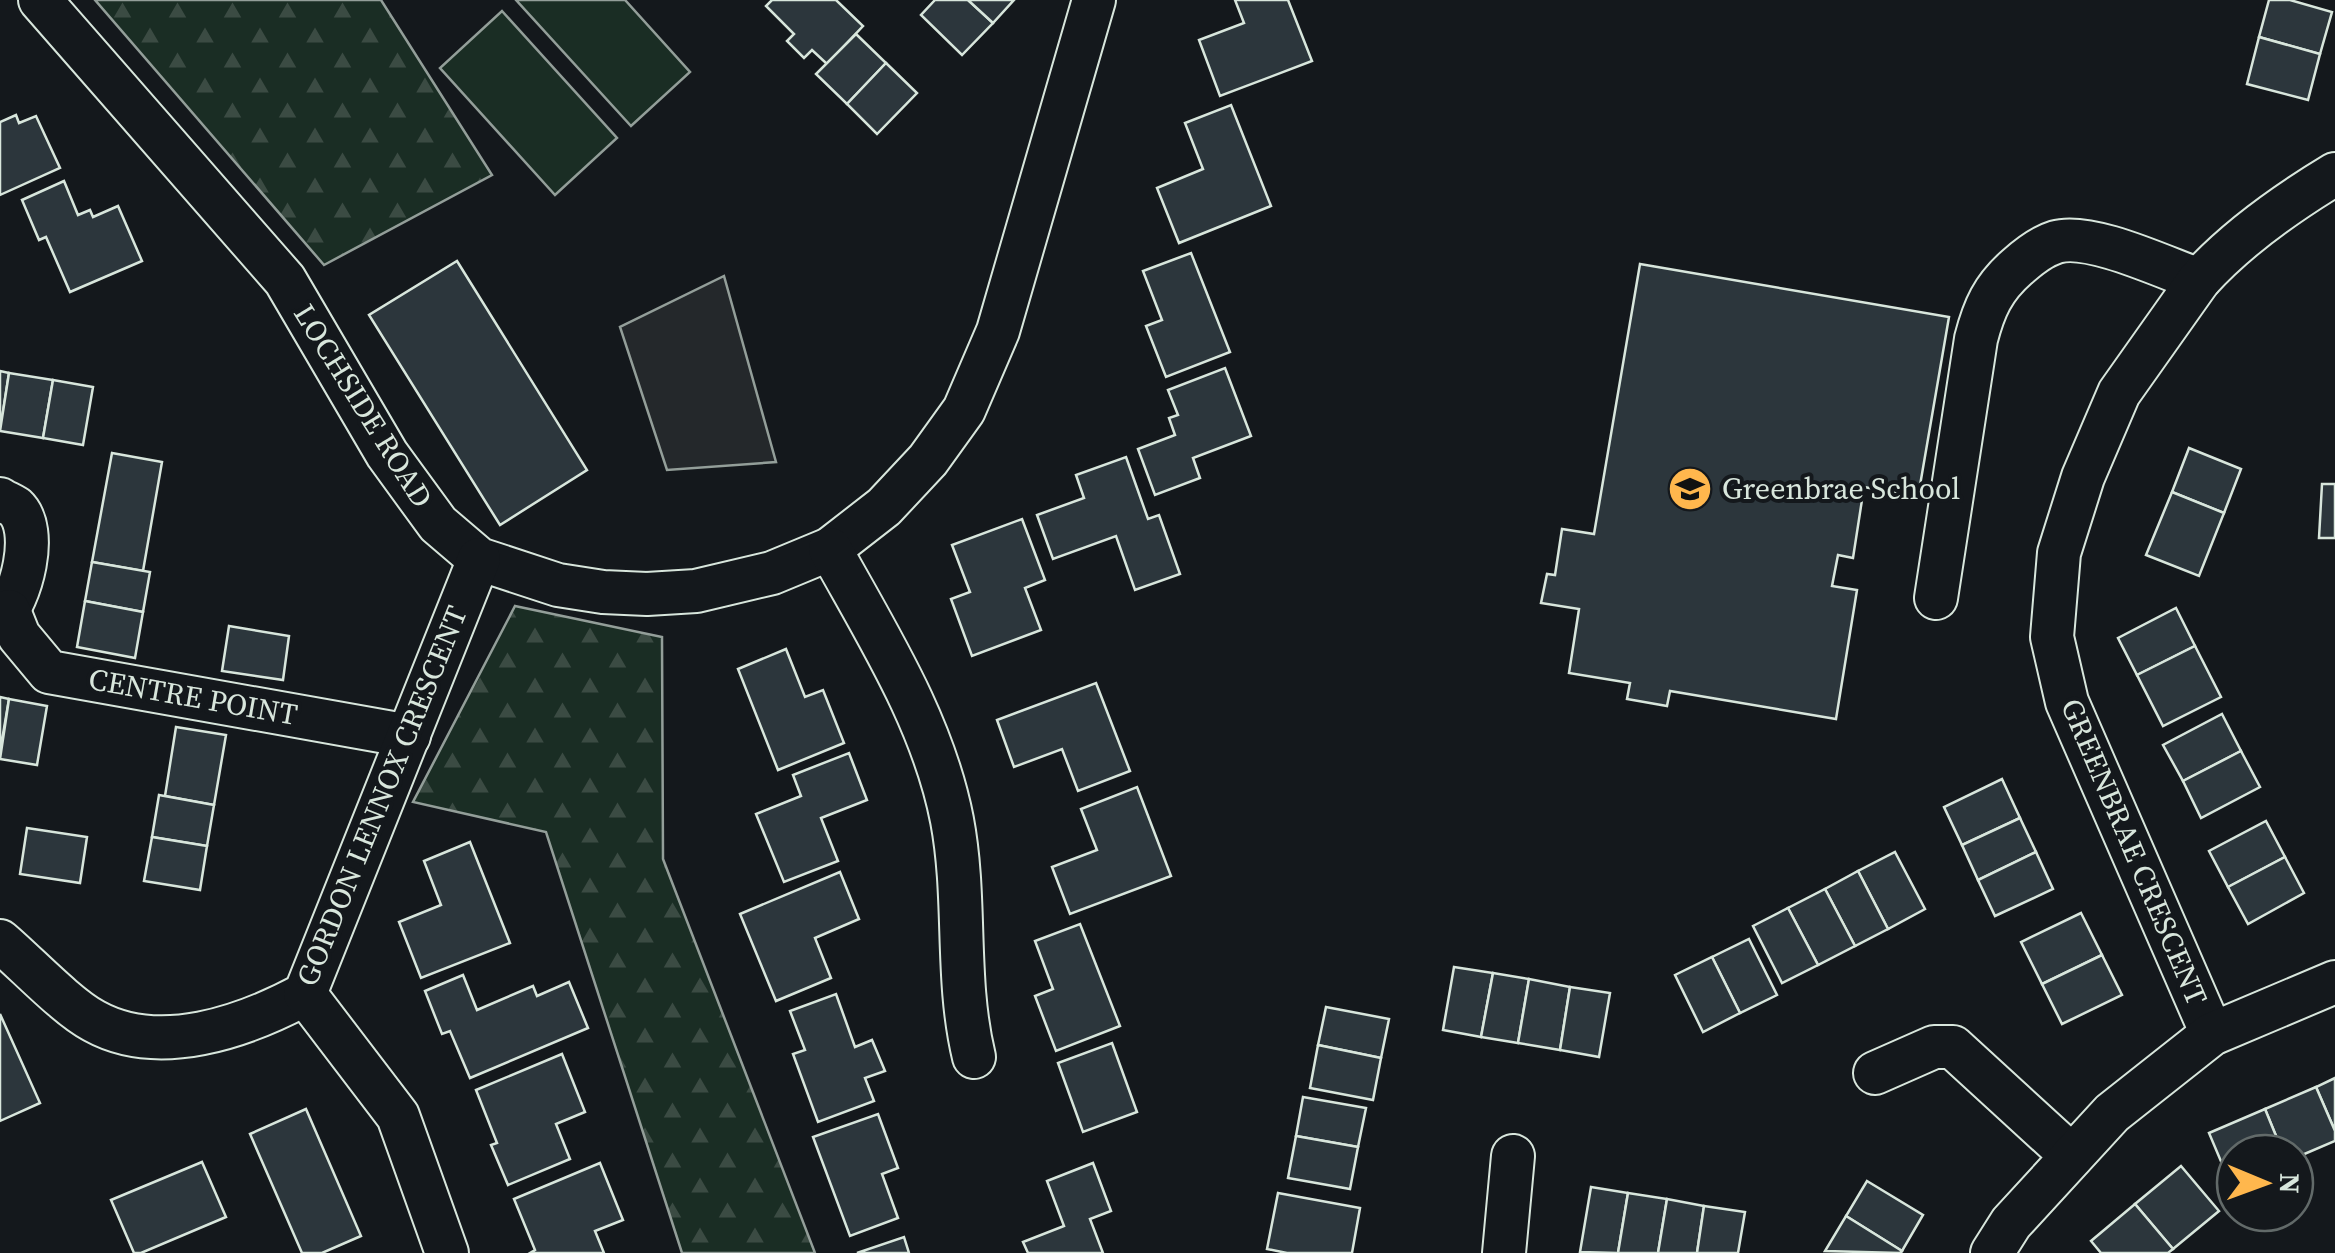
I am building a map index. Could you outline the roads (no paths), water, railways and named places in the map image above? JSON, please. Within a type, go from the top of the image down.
[{"type":"street","name":"LOCHSIDE ROAD","points":[[40,0],[285,280],[387,454],[438,524],[478,559],[558,585],[647,594],[696,591],[772,573],[830,548],[884,507],[928,460],[964,410],[998,330],[1094,0]]},
{"type":"street","name":"GREENBRAE CRESCENT","points":[[2212,1034],[2067,702],[2052,638],[2059,553],[2083,476],[2119,393],[2198,280],[2214,263],[2308,190],[2335,174]]},
{"type":"street","points":[[1936,598],[1976,340],[1984,308],[1998,284],[2024,260],[2058,241],[2108,248],[2198,280]]},
{"type":"street","name":"CENTRE POINT","points":[[0,499],[14,506],[24,522],[20,589],[5,616],[49,672],[408,736]]},
{"type":"street","points":[[830,548],[904,684],[939,761],[953,823],[962,907],[965,1012],[974,1057]]},
{"type":"street","name":"GORDON LENNOX CRESCENT","points":[[0,941],[92,1020],[140,1038],[233,1026],[269,1014],[305,994],[478,559]]},
{"type":"street","points":[[1992,1253],[2011,1224],[2112,1113],[2212,1034],[2335,982]]},
{"type":"street","points":[[305,994],[398,1116],[447,1253]]},
{"type":"street","points":[[1875,1073],[1934,1047],[1952,1047],[2072,1156]]},
{"type":"street","points":[[1504,1253],[1513,1156]]},
{"type":"place","name":"Greenbrae School","points":[[1690,489]]}]
